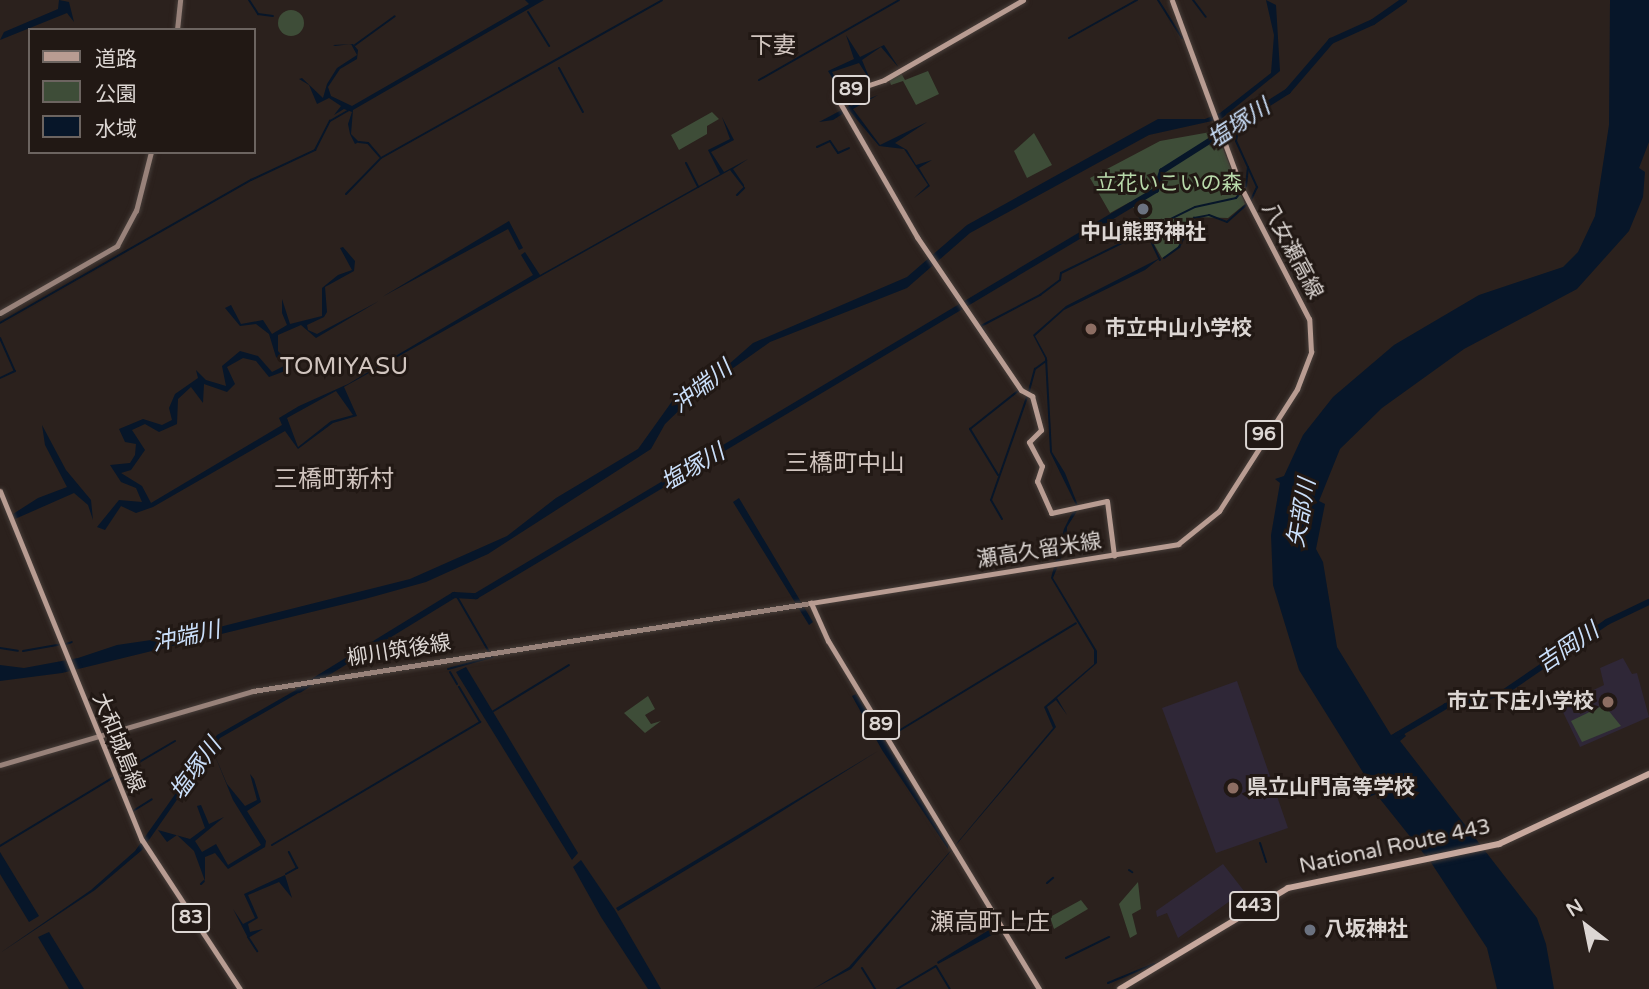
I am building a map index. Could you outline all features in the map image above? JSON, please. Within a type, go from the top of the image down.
[{"type":"highway","name":"National Route 443","points":[[1120,989],[1276,893],[1315,880],[1406,865],[1493,846],[1649,774]]},
{"type":"main road","points":[[177,28],[180,0]]},
{"type":"main road","name":"瀬高久留米線","points":[[811,603],[1114,556],[1107,501],[1051,513],[1037,481],[1042,466],[1029,442],[1041,430],[1028,395],[927,250],[836,96],[884,80],[1023,0]]},
{"type":"main road","name":"八女瀬高線","points":[[1114,556],[1167,548],[1209,523],[1308,368],[1312,332],[1306,310],[1227,150],[1172,0]]},
{"type":"main road","points":[[0,313],[117,246],[136,211],[150,154]]},
{"type":"main road","name":"大和城島線","points":[[0,491],[98,736],[144,842],[240,989]]},
{"type":"main road","name":"柳川筑後線","points":[[0,765],[278,686],[811,603]]},
{"type":"main road","name":"89","points":[[811,603],[828,640],[1040,989]]},
{"type":"shaded area","name":"市立下庄小学校","points":[[1623,658],[1632,674],[1637,673],[1649,717],[1580,747],[1560,706],[1604,685],[1600,668]]},
{"type":"shaded area","name":"県立山門高等学校","points":[[1237,681],[1288,828],[1216,853],[1162,708]]},
{"type":"shaded area","points":[[1223,864],[1244,891],[1178,938],[1167,913],[1157,917],[1156,911]]},
{"type":"green space","points":[[291,10],[300,14],[304,23],[300,32],[291,36],[282,32],[278,23],[282,14]]},
{"type":"green space","points":[[928,71],[939,94],[916,105],[903,81],[891,85],[889,79],[901,73],[905,80]]},
{"type":"green space","points":[[712,112],[719,119],[707,126],[707,134],[679,150],[671,135]]},
{"type":"green space","name":"立花いこいの森","points":[[1216,131],[1245,204],[1228,218],[1196,217],[1177,249],[1162,258],[1130,202],[1110,213],[1090,178],[1160,141]]},
{"type":"green space","points":[[1034,133],[1052,165],[1027,178],[1014,151]]},
{"type":"green space","points":[[648,696],[655,709],[645,715],[651,724],[661,721],[645,733],[624,713]]},
{"type":"green space","points":[[1604,705],[1621,726],[1582,742],[1571,721]]},
{"type":"green space","points":[[1138,882],[1141,909],[1132,914],[1137,934],[1130,938],[1119,904]]},
{"type":"green space","points":[[1081,900],[1088,909],[1054,929],[1050,917]]},
{"type":"water","points":[[59,0],[69,2],[74,22],[67,13],[0,40],[4,32],[58,9]]},
{"type":"water","points":[[525,0],[544,0],[353,110],[351,134],[359,142],[355,144],[350,134],[348,124],[352,112],[344,109],[334,115],[341,106],[329,98],[317,104],[309,85],[299,79],[302,78],[323,98],[327,84],[337,68],[357,55],[351,44],[358,50],[357,59],[340,69],[328,87],[331,96],[352,106],[529,4]]},
{"type":"water","name":"沖端川","points":[[1266,0],[1276,5],[1280,71],[1221,119],[1149,135],[970,233],[907,288],[770,342],[695,395],[665,424],[651,449],[488,554],[426,582],[365,599],[62,673],[0,681],[0,665],[24,668],[78,658],[117,645],[192,634],[410,579],[507,536],[556,498],[638,449],[678,393],[728,365],[753,343],[907,277],[967,225],[1158,119],[1205,119],[1220,113],[1271,73],[1274,35]]},
{"type":"water","name":"矢部川","points":[[1610,0],[1649,0],[1649,142],[1639,168],[1645,172],[1643,197],[1629,231],[1577,289],[1464,349],[1382,408],[1340,449],[1319,501],[1325,504],[1316,549],[1323,562],[1337,647],[1391,735],[1401,730],[1406,736],[1400,741],[1537,918],[1546,944],[1554,989],[1497,989],[1487,948],[1432,864],[1376,794],[1369,797],[1374,790],[1299,670],[1273,585],[1271,535],[1280,483],[1275,479],[1284,476],[1303,435],[1333,397],[1394,345],[1479,295],[1563,267],[1578,252],[1595,216],[1609,125]]},
{"type":"water","points":[[846,35],[860,57],[884,45],[899,68],[881,47],[862,60],[871,82],[859,63],[832,72],[851,106],[878,95],[853,109],[880,145],[927,122],[895,143],[907,150],[916,165],[932,160],[919,168],[930,186],[914,198],[928,185],[904,149],[879,146],[849,110],[833,120],[819,122],[849,106],[828,71],[854,59]]},
{"type":"water","points":[[722,117],[734,140],[711,152],[724,172],[748,159],[733,169],[744,188],[730,170],[344,387],[357,416],[333,423],[298,449],[285,431],[153,507],[136,513],[121,506],[105,530],[97,527],[119,500],[142,502],[136,488],[121,482],[110,465],[130,463],[135,455],[136,444],[125,442],[119,429],[143,419],[162,425],[172,420],[169,408],[175,394],[198,378],[196,370],[206,380],[226,386],[222,366],[240,351],[258,356],[272,372],[286,365],[276,357],[269,334],[256,324],[240,326],[225,308],[231,305],[241,324],[263,320],[272,334],[287,325],[282,313],[282,299],[290,324],[322,316],[322,288],[338,275],[352,270],[340,248],[343,247],[355,261],[354,271],[325,287],[327,312],[324,317],[307,325],[308,330],[317,334],[379,301],[316,338],[301,325],[278,335],[278,351],[290,364],[285,371],[269,377],[256,361],[243,358],[227,367],[235,384],[227,392],[204,384],[203,403],[191,387],[178,399],[177,424],[159,432],[145,424],[132,430],[145,450],[131,470],[121,473],[142,486],[151,503],[282,425],[279,418],[299,406],[348,384],[533,275],[521,255],[525,252],[540,275],[720,174],[708,150],[730,139]],"holes":[[[336,391],[353,415],[331,421],[298,447],[287,418]]]},
{"type":"water","points":[[509,221],[523,248],[519,250],[508,229],[382,297]]},
{"type":"water","points":[[1160,258],[1145,270],[1064,310],[1035,336],[1047,358],[1052,452],[1065,473],[1079,508],[1067,527],[1066,546],[1053,578],[1097,651],[1097,663],[1057,698],[1067,715],[1056,700],[1047,707],[1056,727],[851,969],[813,989],[849,967],[952,849],[1053,728],[1044,707],[1094,664],[1094,650],[1051,578],[1064,529],[1076,505],[1050,452],[1045,358],[1033,335],[1066,306]]},
{"type":"water","points":[[42,425],[66,470],[91,500],[93,520],[88,505],[74,493],[15,519],[13,514],[38,498],[67,487],[45,445]]},
{"type":"water","points":[[739,498],[813,622],[809,625],[733,502]]},
{"type":"water","points":[[466,667],[578,853],[572,860],[456,672]]},
{"type":"water","name":"塩塚川","points":[[303,686],[307,688],[220,738],[142,850],[95,890],[0,953],[91,890],[135,851],[217,735]]},
{"type":"water","points":[[856,694],[948,849],[882,750],[852,696]]},
{"type":"water","points":[[213,751],[227,784],[245,806],[257,800],[250,774],[254,779],[261,802],[247,811],[266,841],[265,847],[228,869],[215,853],[205,857],[205,881],[194,851],[178,835],[190,839],[205,828],[197,806],[201,805],[209,824],[224,817],[195,841],[202,852],[216,844],[228,865],[261,845],[233,800]]},
{"type":"water","points":[[878,751],[618,911],[616,908]]},
{"type":"water","points":[[158,830],[177,835],[167,842]]},
{"type":"water","points":[[0,852],[39,916],[29,922],[0,874]]},
{"type":"water","points":[[581,860],[615,910],[661,989],[648,989],[601,917],[573,867]]},
{"type":"water","points":[[285,875],[292,898],[279,882],[248,895],[258,918],[248,924],[250,932],[263,929],[248,938],[233,909],[243,924],[255,918],[244,894]]},
{"type":"water","points":[[997,925],[1001,930],[938,964],[937,962]]},
{"type":"water","points":[[49,932],[84,989],[69,989],[38,937]]},
{"type":"waterway","points":[[249,0],[258,14],[273,16]]},
{"type":"waterway","points":[[346,194],[381,158],[662,0]]},
{"type":"waterway","points":[[759,80],[899,0]]},
{"type":"waterway","points":[[1069,38],[1137,0]]},
{"type":"waterway","points":[[1158,0],[1182,38]]},
{"type":"waterway","points":[[1193,0],[1206,17]]},
{"type":"waterway","name":"塩塚川","points":[[299,690],[454,595],[476,596],[1156,190],[1162,171],[1288,91],[1331,41],[1373,22],[1404,0]]},
{"type":"waterway","points":[[528,12],[549,46]]},
{"type":"waterway","points":[[355,45],[395,16]]},
{"type":"waterway","points":[[559,68],[583,112]]},
{"type":"waterway","points":[[0,323],[251,180],[315,150],[330,121],[349,110]]},
{"type":"waterway","points":[[1239,124],[1236,141],[1257,187],[1251,200]]},
{"type":"waterway","points":[[817,147],[830,141],[838,153],[849,148]]},
{"type":"waterway","points":[[359,142],[368,143],[380,157]]},
{"type":"waterway","points":[[686,163],[698,187]]},
{"type":"waterway","points":[[985,333],[981,326],[1040,295],[1060,280],[1061,273],[1195,207],[1236,198],[1246,186],[1248,167]]},
{"type":"waterway","points":[[737,195],[744,188]]},
{"type":"waterway","points":[[1133,203],[1160,260]]},
{"type":"waterway","points":[[1164,258],[1179,247],[1194,218],[1209,215],[1227,222],[1247,204]]},
{"type":"waterway","points":[[0,338],[15,371],[0,378]]},
{"type":"waterway","points":[[1029,391],[1035,369],[1046,361]]},
{"type":"waterway","points":[[998,475],[970,429],[1018,391]]},
{"type":"waterway","points":[[1002,519],[991,500],[1027,397]]},
{"type":"waterway","points":[[448,669],[492,657],[456,595]]},
{"type":"waterway","name":"吉岡川","points":[[1397,735],[1446,706],[1503,693],[1607,622],[1649,602]]},
{"type":"waterway","points":[[892,735],[1076,623]]},
{"type":"waterway","points":[[66,644],[72,642]]},
{"type":"waterway","points":[[23,651],[58,645]]},
{"type":"waterway","points":[[0,648],[18,651]]},
{"type":"waterway","points":[[492,712],[569,665]]},
{"type":"waterway","points":[[450,672],[457,684]]},
{"type":"waterway","points":[[272,845],[480,722],[459,687]]},
{"type":"waterway","points":[[119,774],[175,741]]},
{"type":"waterway","points":[[0,846],[114,777]]},
{"type":"waterway","points":[[133,811],[152,799]]},
{"type":"waterway","points":[[1260,843],[1266,862]]},
{"type":"waterway","points":[[286,874],[297,868],[289,852]]},
{"type":"waterway","points":[[1047,883],[1053,878]]},
{"type":"waterway","points":[[201,884],[204,881]]},
{"type":"waterway","points":[[248,937],[257,951]]},
{"type":"waterway","points":[[1066,958],[1109,937]]},
{"type":"waterway","points":[[1108,983],[1154,964]]},
{"type":"waterway","points":[[897,989],[936,966],[950,989]]},
{"type":"waterway","points":[[862,968],[875,989]]},
{"type":"place","name":"中山熊野神社","points":[[1143,209]]},
{"type":"place","name":"市立中山小学校","points":[[1091,329]]},
{"type":"place","name":"市立下庄小学校","points":[[1608,702]]},
{"type":"place","name":"県立山門高等学校","points":[[1233,788]]},
{"type":"place","name":"八坂神社","points":[[1310,930]]},
{"type":"district","name":"下妻","points":[[773,46]]},
{"type":"district","name":"TOMIYASU","points":[[344,367]]},
{"type":"district","name":"三橋町中山","points":[[845,464]]},
{"type":"district","name":"三橋町新村","points":[[334,480]]},
{"type":"district","name":"瀬高町上庄","points":[[990,923]]}]
